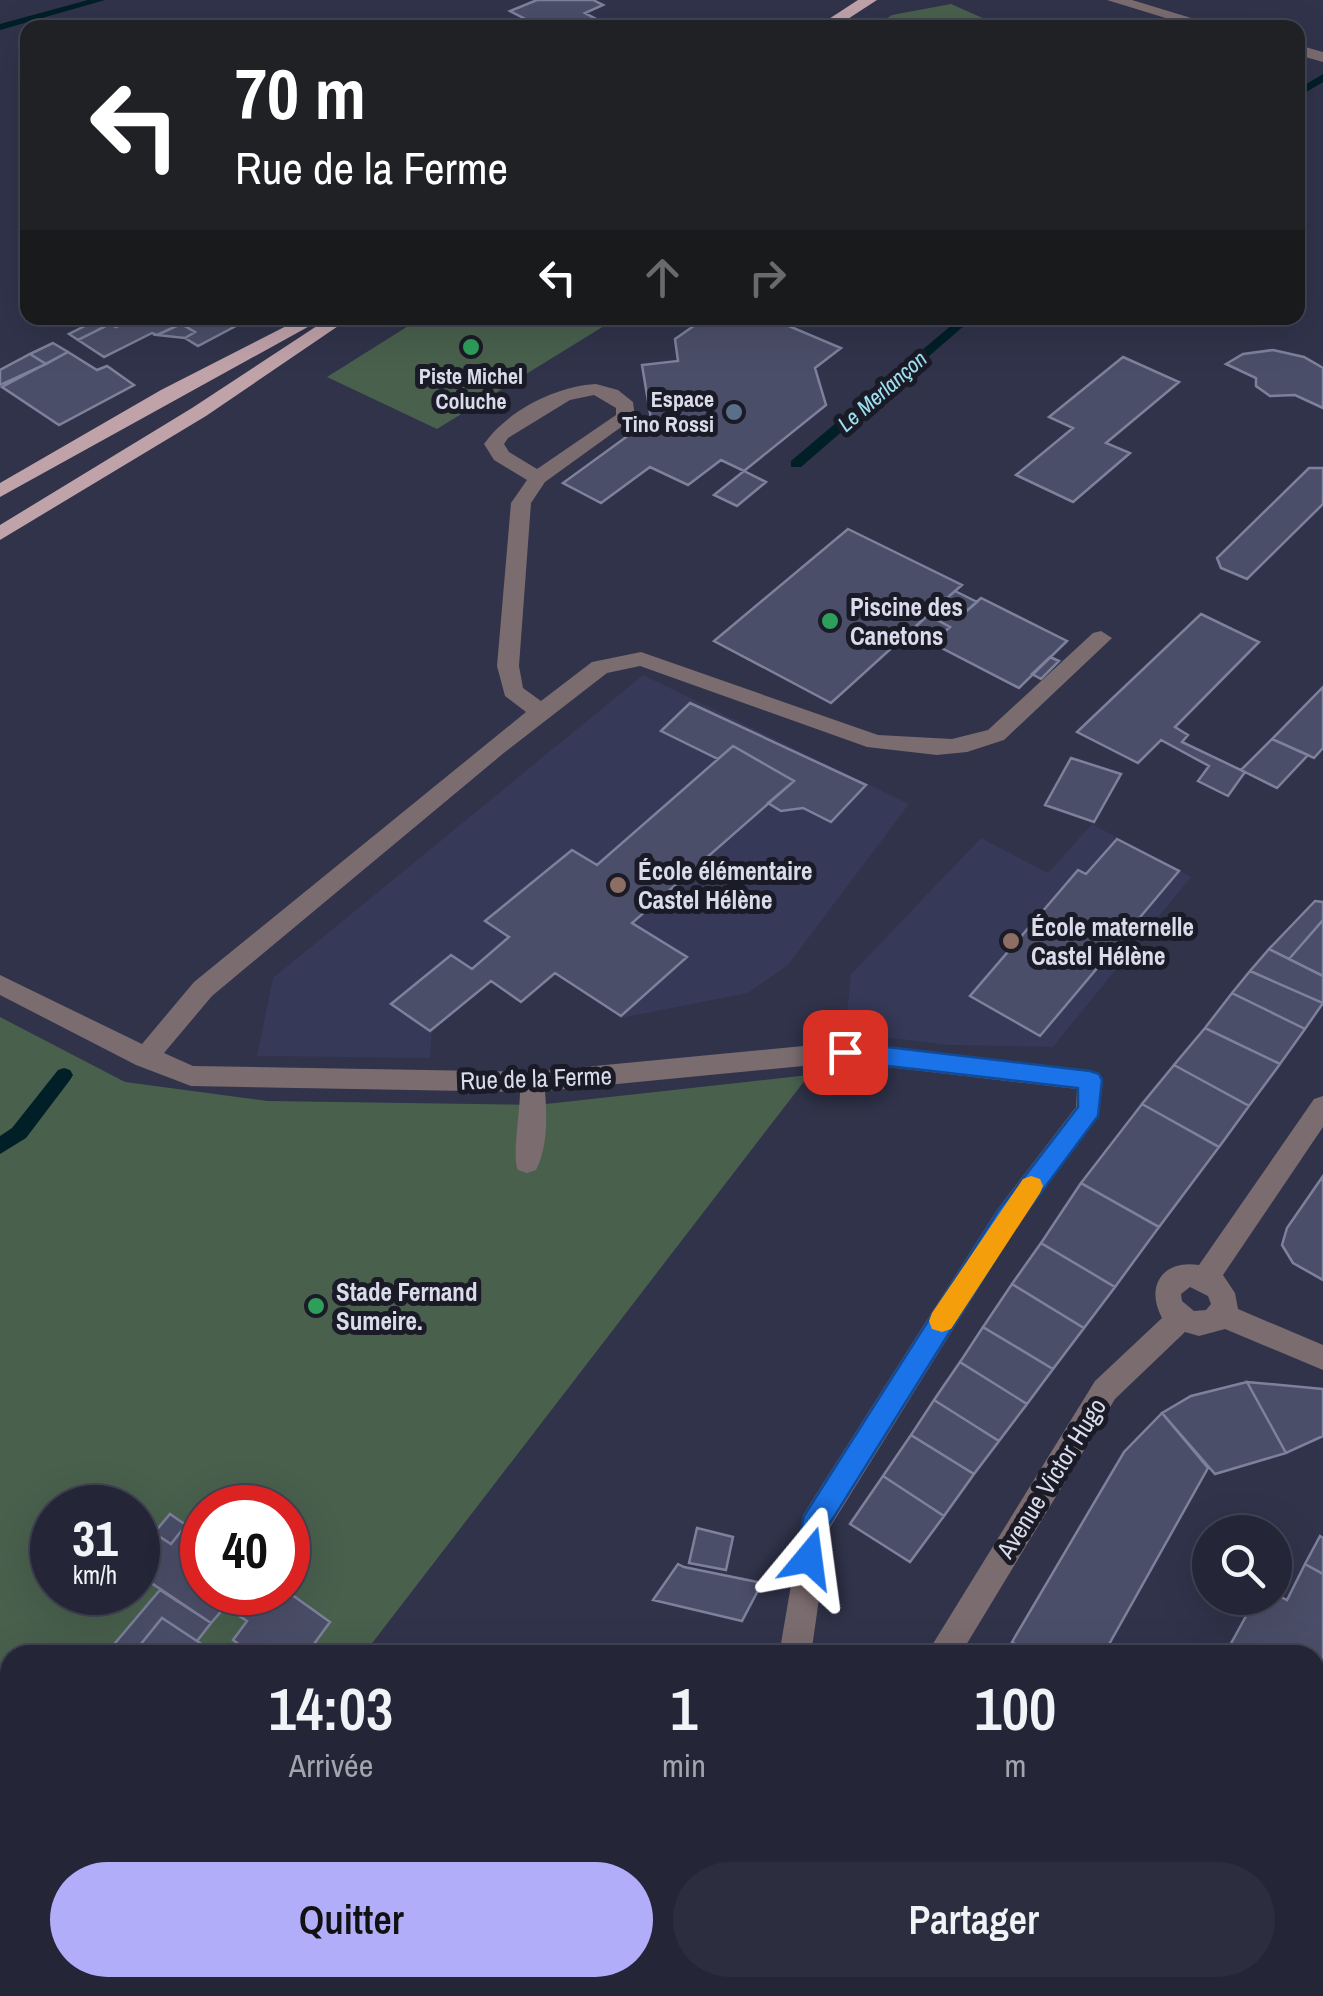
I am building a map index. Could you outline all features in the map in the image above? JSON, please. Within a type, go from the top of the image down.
[{"type":"main road","points":[[835,20],[869,0]]},
{"type":"main road","points":[[0,491],[168,394],[301,325]]},
{"type":"main road","points":[[0,534],[330,325]]},
{"type":"street","points":[[1114,0],[1187,20]]},
{"type":"street","points":[[538,478],[501,456],[494,444],[501,434],[576,388],[599,387],[615,394],[626,406],[625,417],[538,478],[522,502],[508,666],[514,691],[541,712]]},
{"type":"street","points":[[145,1058],[203,990],[600,666],[642,659],[876,742],[912,748],[976,744],[996,735],[1100,638]]},
{"type":"street","name":"Rue de la Ferme","points":[[0,984],[145,1058],[191,1076],[532,1082],[845,1052],[1090,1080],[1090,1109],[1007,1218],[814,1525],[796,1645]]},
{"type":"street","points":[[528,1162],[534,1122],[532,1082]]},
{"type":"street","points":[[1205,1278],[1323,1106]]},
{"type":"street","points":[[1221,1314],[1224,1298],[1205,1278],[1186,1275],[1167,1289],[1168,1305],[1181,1318],[1198,1324],[1221,1314],[1323,1358]]},
{"type":"street","name":"Avenue Victor Hugo","points":[[948,1645],[1105,1390],[1181,1318]]},
{"type":"shaded area","name":"École élémentaire Castel Hélène","points":[[643,675],[909,804],[788,965],[748,993],[621,1018],[555,974],[520,1002],[491,982],[432,1032],[430,1058],[257,1056],[273,978]]},
{"type":"shaded area","name":"École maternelle Castel Hélène","points":[[1092,824],[1191,877],[1053,1047],[947,1045],[845,1032],[851,974],[981,838],[1048,873]]},
{"type":"green space","points":[[951,4],[987,20],[884,20],[892,15]]},
{"type":"green space","name":"Piste Michel Coluche","points":[[410,325],[606,325],[437,429],[327,377]]},
{"type":"green space","name":"Stade Fernand Sumeire.","points":[[0,1017],[125,1082],[268,1101],[537,1105],[809,1075],[371,1645],[0,1645]]},
{"type":"building","points":[[537,0],[593,0],[603,5],[585,13],[598,20],[527,20],[510,11]]},
{"type":"building","points":[[87,325],[108,325],[78,340],[69,334]]},
{"type":"building","points":[[108,325],[179,325],[157,335],[152,333],[104,357],[78,340]]},
{"type":"building","points":[[179,325],[195,332],[185,338],[157,335]]},
{"type":"building","points":[[183,325],[238,325],[198,346],[185,338],[195,332]]},
{"type":"building","name":"Espace Tino Rossi","points":[[695,325],[787,325],[841,348],[815,368],[826,405],[744,471],[721,460],[688,485],[650,467],[601,503],[563,483],[651,419],[642,365],[678,361],[675,339]]},
{"type":"building","points":[[53,343],[68,352],[46,364],[30,354]]},
{"type":"building","points":[[1273,350],[1304,357],[1323,368],[1323,408],[1295,395],[1270,396],[1256,386],[1256,378],[1226,364],[1243,354]]},
{"type":"building","points":[[68,352],[97,370],[107,366],[134,385],[59,425],[2,387]]},
{"type":"building","points":[[30,354],[46,364],[0,385],[0,370]]},
{"type":"building","points":[[1123,357],[1179,382],[1106,443],[1130,453],[1073,502],[1016,475],[1073,428],[1049,417]]},
{"type":"building","points":[[1309,468],[1323,468],[1323,504],[1247,579],[1221,568],[1217,558]]},
{"type":"building","points":[[744,471],[766,482],[737,506],[714,495]]},
{"type":"building","name":"Piscine des Canetons","points":[[848,529],[962,585],[939,605],[961,616],[981,598],[1067,641],[1019,688],[932,643],[950,627],[928,615],[831,703],[714,641]]},
{"type":"building","points":[[955,591],[977,602],[961,616],[939,605]]},
{"type":"building","points":[[1201,614],[1259,642],[1175,727],[1188,735],[1182,742],[1245,772],[1228,796],[1198,781],[1209,766],[1161,740],[1138,763],[1077,732]]},
{"type":"building","points":[[928,615],[950,627],[932,643],[910,632]]},
{"type":"building","points":[[1050,657],[1059,661],[1041,679],[1032,674]]},
{"type":"building","points":[[1323,687],[1323,748],[1314,758],[1272,739]]},
{"type":"building","points":[[690,703],[866,785],[831,822],[803,808],[781,811],[768,803],[794,781],[733,746],[718,759],[661,731]]},
{"type":"building","points":[[1272,739],[1308,755],[1277,788],[1241,770]]},
{"type":"building","points":[[733,746],[794,781],[632,923],[687,957],[621,1016],[555,973],[521,1002],[491,981],[430,1031],[391,1004],[451,955],[472,969],[509,937],[485,921],[572,850],[597,865]]},
{"type":"building","points":[[1071,758],[1121,774],[1094,822],[1045,805]]},
{"type":"building","points":[[1117,839],[1179,871],[1040,1036],[970,996],[1078,870],[1086,874]]},
{"type":"building","points":[[1315,901],[1323,902],[1323,920],[1289,959],[1269,949]]},
{"type":"building","points":[[1323,920],[1323,976],[1289,959]]},
{"type":"building","points":[[1269,949],[1323,976],[1323,1003],[1250,971]]},
{"type":"building","points":[[1250,971],[1323,1003],[1305,1029],[1232,993]]},
{"type":"building","points":[[1232,993],[1305,1029],[1280,1064],[1205,1028]]},
{"type":"building","points":[[1205,1028],[1280,1064],[1249,1106],[1174,1065]]},
{"type":"building","points":[[1174,1065],[1249,1106],[1219,1147],[1142,1104]]},
{"type":"building","points":[[1142,1104],[1219,1147],[1159,1227],[1081,1183]]},
{"type":"building","points":[[1323,1176],[1323,1280],[1293,1263],[1282,1245],[1287,1228]]},
{"type":"building","points":[[1081,1183],[1159,1227],[1115,1287],[1041,1243]]},
{"type":"building","points":[[1041,1243],[1115,1287],[1084,1328],[1012,1284]]},
{"type":"building","points":[[1012,1284],[1084,1328],[1053,1369],[983,1327]]},
{"type":"building","points":[[983,1327],[1053,1369],[1027,1404],[960,1362]]},
{"type":"building","points":[[960,1362],[1027,1404],[999,1441],[934,1400]]},
{"type":"building","points":[[1247,1382],[1286,1453],[1215,1474],[1162,1413],[1191,1396]]},
{"type":"building","points":[[1247,1382],[1323,1389],[1323,1436],[1286,1453]]},
{"type":"building","points":[[934,1400],[999,1441],[974,1474],[911,1435]]},
{"type":"building","points":[[1162,1413],[1208,1468],[1109,1645],[1017,1645],[1012,1642],[1124,1452]]},
{"type":"building","points":[[911,1435],[974,1474],[944,1516],[883,1476]]},
{"type":"building","points":[[883,1476],[944,1516],[910,1562],[850,1524]]},
{"type":"building","points":[[170,1514],[180,1521],[180,1533],[171,1544],[160,1537],[160,1526]]},
{"type":"building","points":[[697,1528],[733,1537],[726,1570],[689,1563]]},
{"type":"building","points":[[180,1533],[180,1602],[160,1589],[160,1537],[171,1544]]},
{"type":"building","points":[[1320,1536],[1323,1538],[1323,1574],[1305,1564]]},
{"type":"building","points":[[678,1564],[762,1583],[742,1621],[653,1600]]},
{"type":"building","points":[[1305,1564],[1323,1574],[1323,1645],[1230,1645],[1247,1615],[1292,1615],[1292,1590]]},
{"type":"building","points":[[160,1590],[180,1603],[180,1615],[199,1615],[211,1623],[197,1641],[162,1618],[140,1645],[113,1645],[139,1615],[160,1615]]},
{"type":"building","points":[[310,1608],[330,1622],[313,1645],[240,1645],[233,1640],[247,1621],[238,1615],[310,1615]]},
{"type":"building","points":[[199,1615],[218,1615],[211,1623]]},
{"type":"building","points":[[162,1618],[203,1645],[140,1645]]},
{"type":"waterway","points":[[26,20],[100,0]]},
{"type":"waterway","points":[[0,27],[20,22]]},
{"type":"waterway","name":"Le Merlançon","points":[[1305,89],[1323,77]]},
{"type":"waterway","name":"Le Merlançon","points":[[796,464],[959,325]]},
{"type":"waterway","name":"Le Merlançon","points":[[0,1146],[19,1133],[64,1075]]},
{"type":"slow traffic","points":[[942,1321],[1031,1186]]},
{"type":"place","name":"Piste Michel Coluche","points":[[471,347]]},
{"type":"place","name":"Espace Tino Rossi","points":[[734,412]]},
{"type":"place","name":"Piscine des Canetons","points":[[830,621]]},
{"type":"place","name":"École élémentaire Castel Hélène","points":[[618,885]]},
{"type":"place","name":"École maternelle Castel Hélène","points":[[1011,941]]},
{"type":"place","name":"Stade Fernand Sumeire.","points":[[316,1306]]},
{"type":"route","points":[[809,1558],[814,1525],[915,1362],[1007,1218],[1090,1109],[1090,1080],[845,1052]]}]
